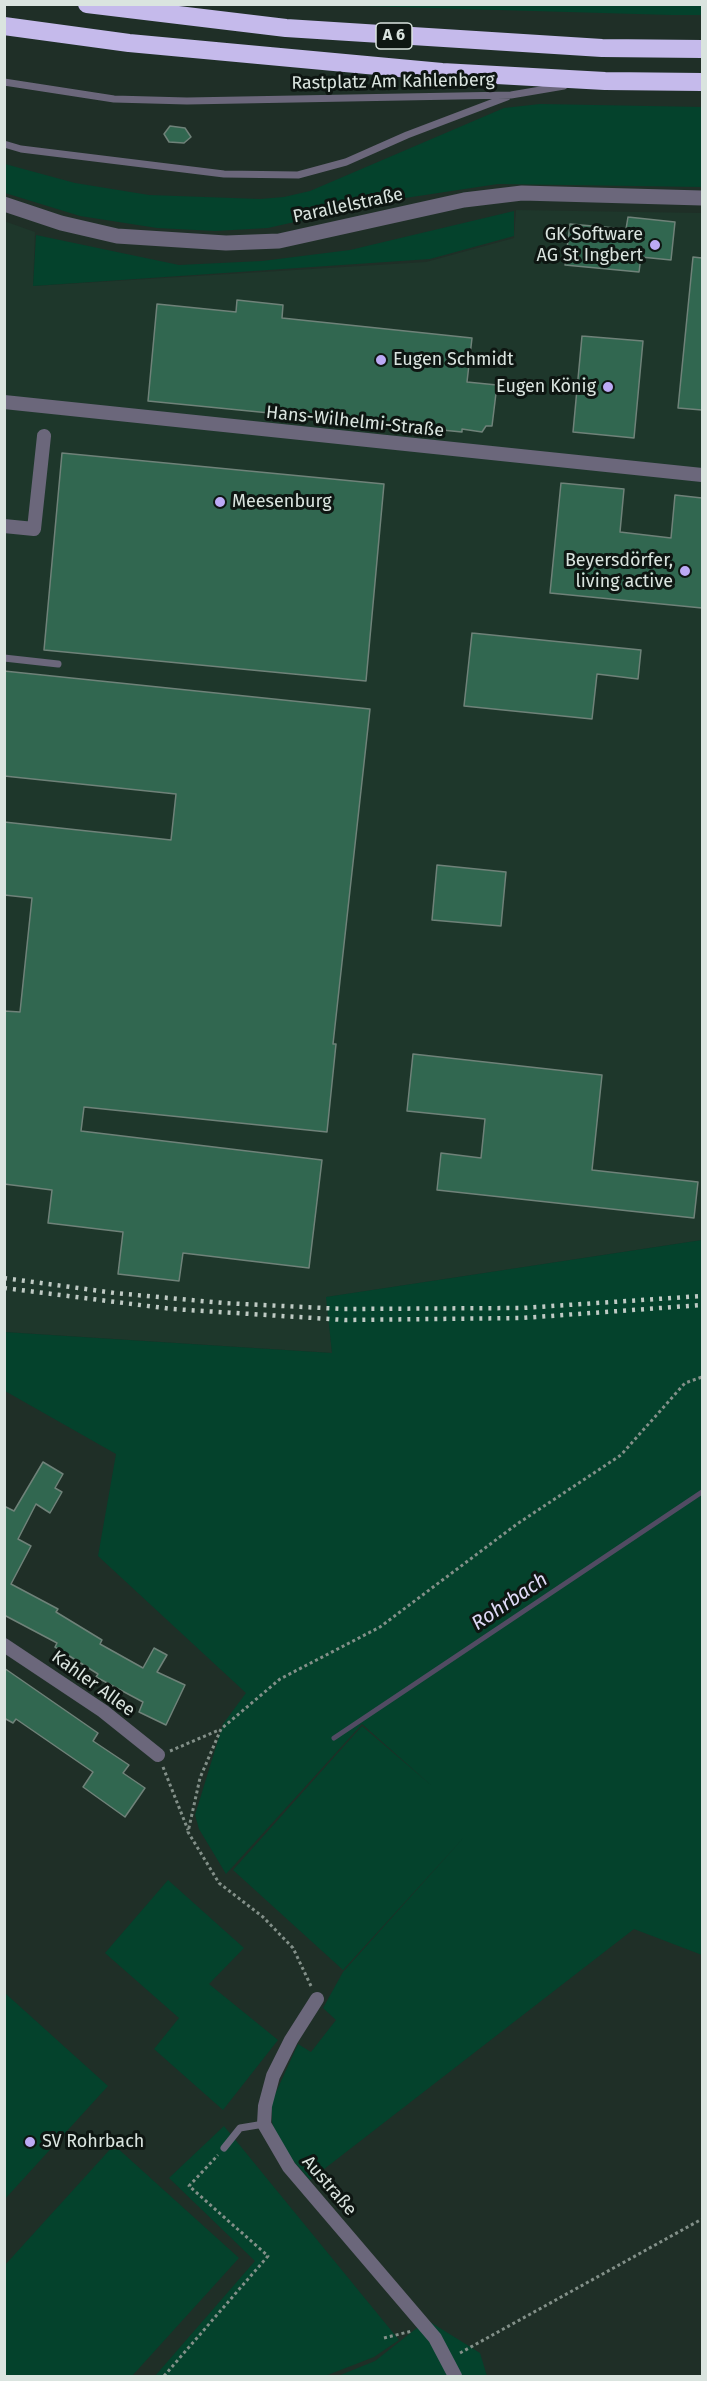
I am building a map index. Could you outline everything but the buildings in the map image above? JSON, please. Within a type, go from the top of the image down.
[{"type":"highway","name":"A 6","points":[[87,4],[286,28],[602,48],[702,49]]},
{"type":"highway","name":"A 6","points":[[4,26],[129,43],[283,59],[605,81],[702,82]]},
{"type":"street","name":"Parallelstraße","points":[[4,204],[61,223],[117,236],[226,243],[279,241],[464,200],[522,193],[702,198]]},
{"type":"street","name":"Hans-Wilhelmi-Straße","points":[[4,402],[702,475]]},
{"type":"street","points":[[4,526],[34,529],[44,436]]},
{"type":"street","name":"Kahler Allee","points":[[4,1645],[103,1711],[158,1755]]},
{"type":"street","points":[[264,2124],[265,2106],[273,2076],[291,2040],[317,1999]]},
{"type":"street","name":"Austraße","points":[[264,2124],[289,2167],[426,2328],[448,2360],[455,2376]]},
{"type":"lane","name":"A 6","points":[[511,95],[605,81]]},
{"type":"lane","name":"Rastplatz Am Kahlenberg","points":[[4,82],[114,99],[187,101],[511,95]]},
{"type":"lane","name":"Rastplatz Am Kahlenberg","points":[[4,144],[21,149],[224,174],[298,175],[346,162],[407,135],[511,95]]},
{"type":"lane","points":[[4,658],[58,664]]},
{"type":"lane","points":[[224,2148],[240,2128],[264,2124]]},
{"type":"path","points":[[317,1999],[293,1948],[263,1917],[219,1883],[188,1832],[158,1755],[221,1729],[280,1679],[380,1627],[517,1524],[621,1455],[685,1383],[702,1377]]},
{"type":"path","points":[[188,1832],[200,1778],[221,1729]]},
{"type":"path","points":[[164,2376],[268,2256],[189,2186],[224,2148]]},
{"type":"path","points":[[448,2360],[702,2219]]},
{"type":"path","points":[[384,2338],[426,2328]]},
{"type":"shaded area","points":[[516,210],[702,213],[702,1240],[327,1297],[332,1353],[5,1332],[4,221],[35,232],[33,286],[426,262],[514,238]]},
{"type":"green space","points":[[702,4],[702,15],[328,5]]},
{"type":"green space","points":[[540,104],[702,107],[702,187],[498,184],[392,200],[268,228],[215,231],[157,228],[80,216],[5,193],[5,164],[75,183],[149,195],[260,199],[284,197],[310,191],[504,108]]},
{"type":"green space","points":[[514,211],[514,236],[430,259],[33,286],[36,235],[179,265],[262,261],[350,250]]},
{"type":"green space","points":[[702,1240],[702,1955],[634,1929],[310,2180],[279,2145],[272,2122],[272,2101],[298,2044],[311,2052],[336,2020],[323,2008],[343,1972],[466,1835],[343,1970],[233,1870],[362,1726],[432,1786],[362,1724],[226,1874],[199,1829],[195,1815],[223,1724],[246,1693],[98,1556],[116,1454],[5,1391],[4,1332],[332,1353],[326,1297]]},
{"type":"green space","points":[[168,1880],[244,1948],[209,1984],[278,2040],[223,2110],[154,2049],[179,2018],[105,1953]]},
{"type":"green space","name":"SV Rohrbach","points":[[5,1993],[108,2086],[5,2199]]},
{"type":"green space","points":[[224,2126],[399,2340],[374,2357],[325,2376],[155,2376],[255,2261],[169,2178]]},
{"type":"green space","points":[[114,2145],[239,2258],[132,2376],[5,2376],[5,2265]]},
{"type":"green space","points":[[427,2320],[480,2353],[487,2376],[338,2376],[375,2361]]},
{"type":"waterway","name":"Rohrbach","points":[[334,1738],[702,1492]]},
{"type":"railway","points":[[4,1278],[115,1293],[223,1303],[343,1309],[522,1308],[702,1296]]},
{"type":"railway","points":[[4,1288],[172,1309],[345,1320],[522,1318],[702,1305]]},
{"type":"place","name":"GK Software AG St Ingbert","points":[[655,245]]},
{"type":"place","name":"Eugen Schmidt","points":[[381,360]]},
{"type":"place","name":"Eugen König","points":[[608,387]]},
{"type":"place","name":"Meesenburg","points":[[220,502]]},
{"type":"place","name":"Beyersdörfer, living active","points":[[685,571]]},
{"type":"place","name":"SV Rohrbach","points":[[30,2142]]}]
